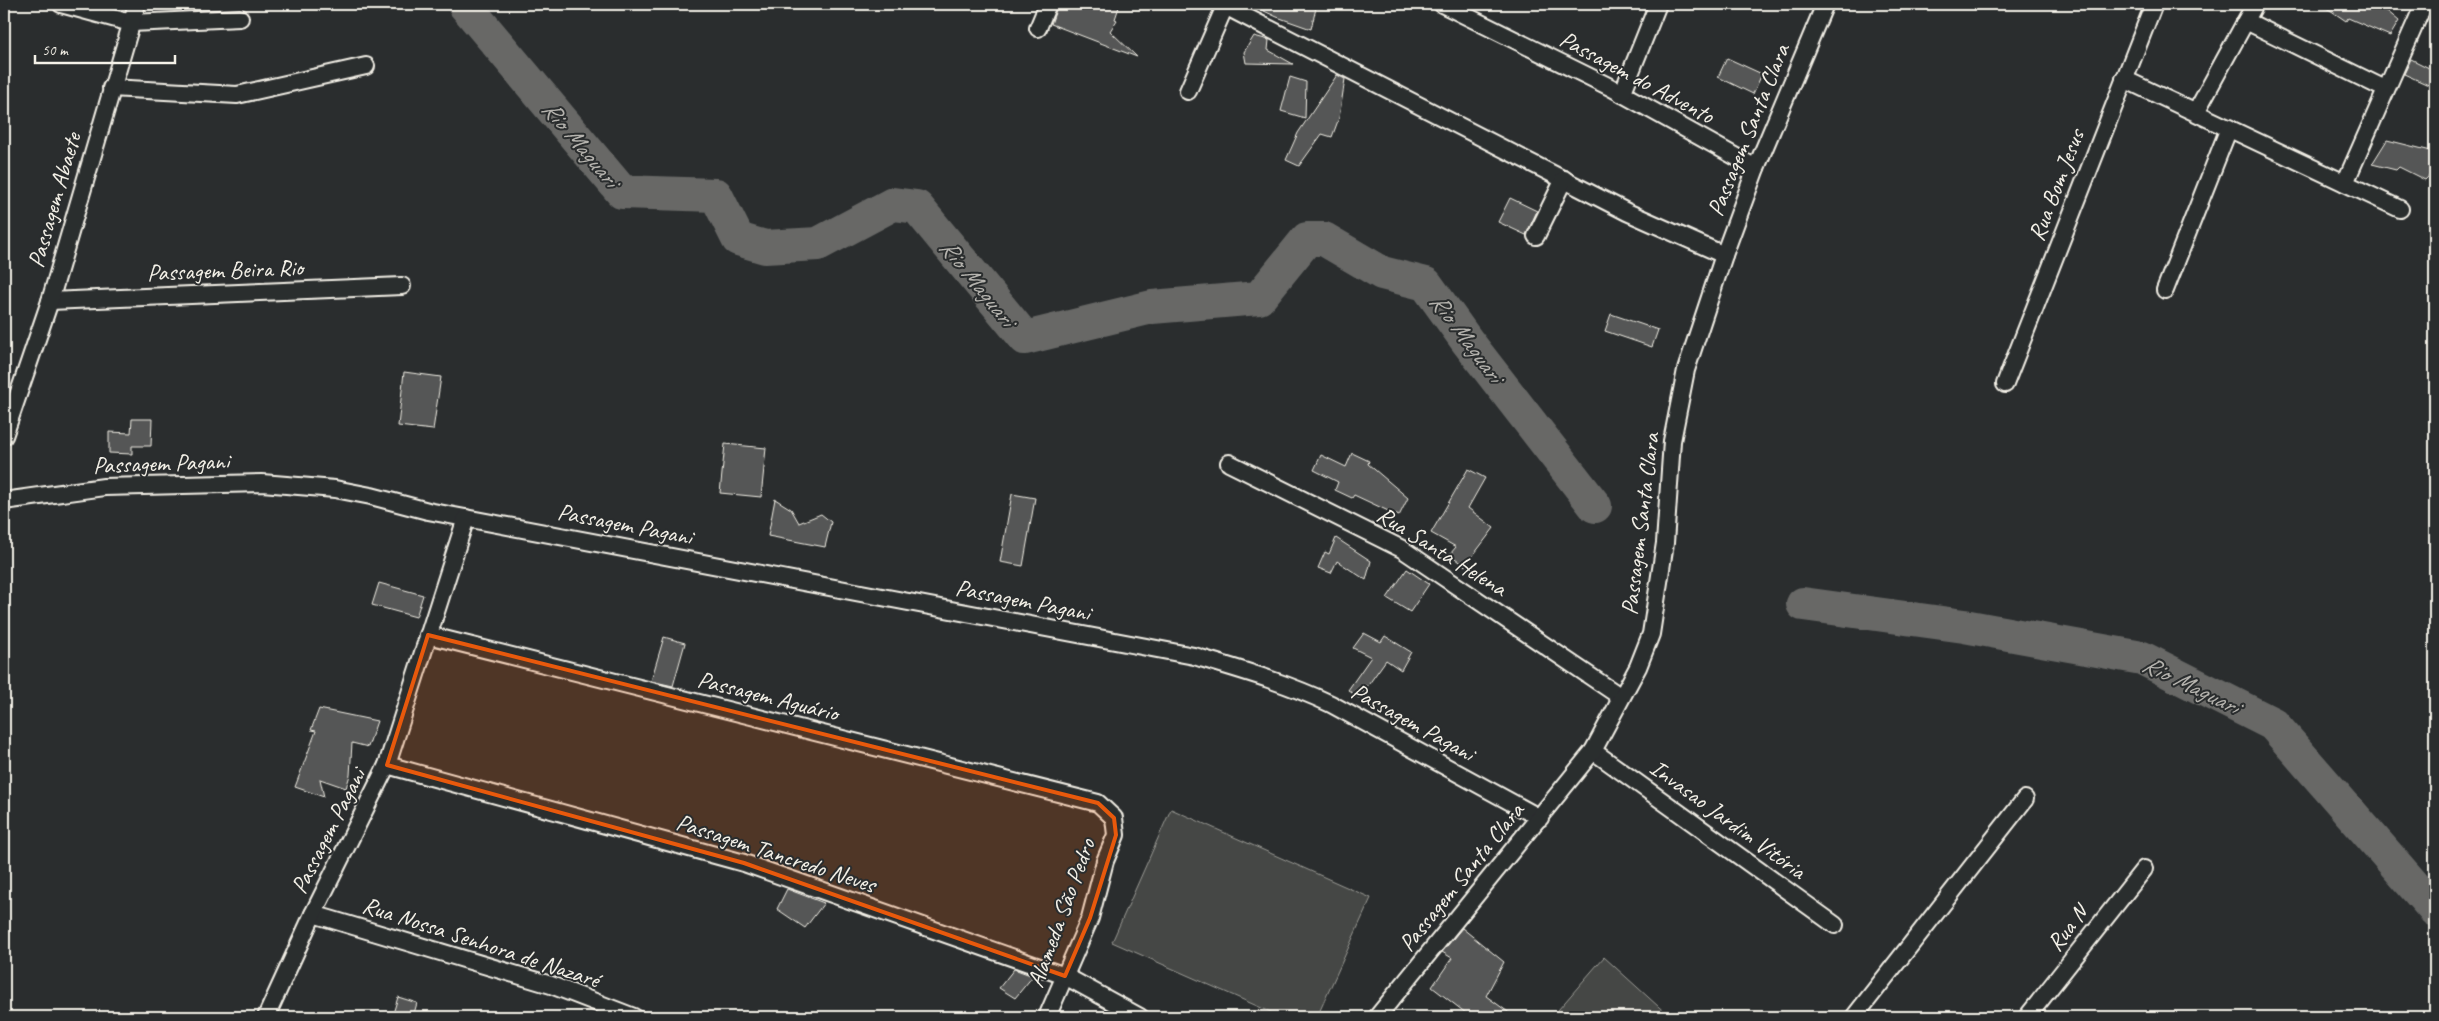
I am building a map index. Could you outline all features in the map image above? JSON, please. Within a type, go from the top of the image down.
[{"type":"street","points":[[61,4],[131,23],[240,18]]},
{"type":"street","name":"Passagem Abaete","points":[[4,436],[50,301],[137,4]]},
{"type":"street","points":[[1038,28],[1048,4]]},
{"type":"street","name":"Passagem do Advento","points":[[1442,4],[1622,94],[1756,168]]},
{"type":"street","points":[[1622,94],[1658,4]]},
{"type":"street","name":"Passagem Santa Clara","points":[[1377,1017],[1593,751],[1638,668],[1651,634],[1665,543],[1672,441],[1686,370],[1724,255],[1756,168],[1825,4]]},
{"type":"street","name":"Rua Bom Jesus","points":[[2005,384],[2154,4]]},
{"type":"street","points":[[2196,112],[2255,4]]},
{"type":"street","points":[[2345,183],[2424,4]]},
{"type":"street","points":[[1188,91],[1226,5],[1627,212],[1724,255]]},
{"type":"street","points":[[2246,21],[2385,89]]},
{"type":"street","points":[[111,88],[237,95],[366,66]]},
{"type":"street","points":[[2124,79],[2400,209]]},
{"type":"street","points":[[2165,290],[2229,128]]},
{"type":"street","points":[[1536,236],[1564,179]]},
{"type":"street","name":"Passagem Beira Rio","points":[[50,301],[402,286]]},
{"type":"street","name":"Rua Santa Helena","points":[[1229,463],[1402,549],[1621,697]]},
{"type":"street","name":"Passagem Pagani","points":[[4,501],[104,487],[262,484],[335,489],[466,518],[1194,656],[1268,677],[1331,704],[1540,818]]},
{"type":"street","name":"Passagem Pagani","points":[[266,1017],[313,914],[387,765],[466,518]]},
{"type":"street","name":"Passagem Aguário","points":[[428,634],[1098,803]]},
{"type":"street","name":"Invasao Jardim Vitória","points":[[1593,751],[1835,925]]},
{"type":"street","name":"Passagem Tancredo Neves","points":[[387,765],[744,863],[1065,976],[1140,1017]]},
{"type":"street","points":[[1854,1017],[2025,799]]},
{"type":"street","name":"Alameda São Pedro","points":[[1047,1017],[1090,918],[1105,861],[1116,835],[1114,818],[1098,803]]},
{"type":"street","name":"Rua N","points":[[2027,1017],[2144,869]]},
{"type":"street","name":"Rua Nossa Senhora de Nazaré","points":[[313,914],[550,985],[634,1017]]},
{"type":"highlighted area","points":[[428,635],[1098,803],[1114,818],[1116,835],[1090,918],[1065,976],[744,863],[387,765]]},
{"type":"shaded area","points":[[1171,809],[1371,898],[1317,1017],[1282,1017],[1112,942]]},
{"type":"shaded area","points":[[1604,957],[1670,1017],[1552,1017]]},
{"type":"building","points":[[1058,4],[1120,4],[1115,19],[1117,20],[1110,31],[1137,57],[1051,24]]},
{"type":"building","points":[[1249,4],[1317,4],[1311,29],[1277,17]]},
{"type":"building","points":[[2316,4],[2363,4],[2387,11],[2399,21],[2390,36],[2348,18],[2346,21],[2330,10]]},
{"type":"building","points":[[1254,36],[1269,40],[1268,50],[1293,64],[1246,63],[1244,52]]},
{"type":"building","points":[[1727,58],[1762,74],[1753,94],[1718,77]]},
{"type":"building","points":[[2411,59],[2435,71],[2435,88],[2404,74]]},
{"type":"building","points":[[1337,75],[1345,79],[1339,118],[1332,137],[1322,134],[1299,166],[1286,160],[1298,133]]},
{"type":"building","points":[[1290,77],[1306,82],[1305,118],[1281,111]]},
{"type":"building","points":[[2387,140],[2435,152],[2435,170],[2425,180],[2399,167],[2396,170],[2372,164]]},
{"type":"building","points":[[1510,198],[1537,211],[1526,235],[1498,222]]},
{"type":"building","points":[[1611,314],[1658,330],[1652,347],[1605,331]]},
{"type":"building","points":[[404,372],[441,377],[433,430],[398,426]]},
{"type":"building","points":[[132,419],[152,419],[151,446],[132,446],[132,454],[109,453],[109,432],[131,433]]},
{"type":"building","points":[[725,444],[766,448],[761,497],[720,493]]},
{"type":"building","points":[[1352,453],[1369,461],[1368,464],[1408,498],[1399,516],[1354,495],[1352,498],[1335,490],[1338,482],[1314,470],[1321,455],[1346,467]]},
{"type":"building","points":[[1468,469],[1485,478],[1468,508],[1494,528],[1465,566],[1450,554],[1456,547],[1431,533]]},
{"type":"building","points":[[1012,494],[1035,498],[1023,566],[1000,562]]},
{"type":"building","points":[[775,499],[791,509],[799,523],[821,514],[831,522],[825,547],[768,536]]},
{"type":"building","points":[[1336,538],[1371,561],[1366,580],[1337,561],[1331,573],[1318,568],[1325,552],[1329,554]]},
{"type":"building","points":[[1407,569],[1429,584],[1410,612],[1387,598]]},
{"type":"building","points":[[379,583],[423,595],[416,617],[372,605]]},
{"type":"building","points":[[1364,633],[1381,642],[1385,636],[1411,652],[1401,670],[1386,660],[1359,698],[1348,690],[1371,657],[1353,648]]},
{"type":"building","points":[[664,637],[685,643],[673,686],[651,681]]},
{"type":"building","points":[[319,709],[377,721],[368,747],[352,743],[350,775],[346,788],[320,779],[324,797],[295,787],[316,731],[311,730]]},
{"type":"building","points":[[787,889],[824,903],[805,928],[777,909]]},
{"type":"building","points":[[1462,928],[1504,962],[1486,996],[1515,1017],[1471,1017],[1432,987],[1452,958],[1442,952]]},
{"type":"building","points":[[1014,969],[1033,976],[1015,998],[999,988]]},
{"type":"building","points":[[398,997],[417,1003],[413,1017],[392,1017]]},
{"type":"waterway","name":"Rio Maguari","points":[[464,4],[622,192],[716,195],[738,239],[765,247],[818,244],[893,204],[917,207],[1025,338],[1152,307],[1259,298],[1307,239],[1324,239],[1382,273],[1426,284],[1467,341],[1595,506]]},
{"type":"waterway","name":"Rio Maguari","points":[[1803,604],[1964,626],[2142,658],[2273,724],[2435,910]]}]
